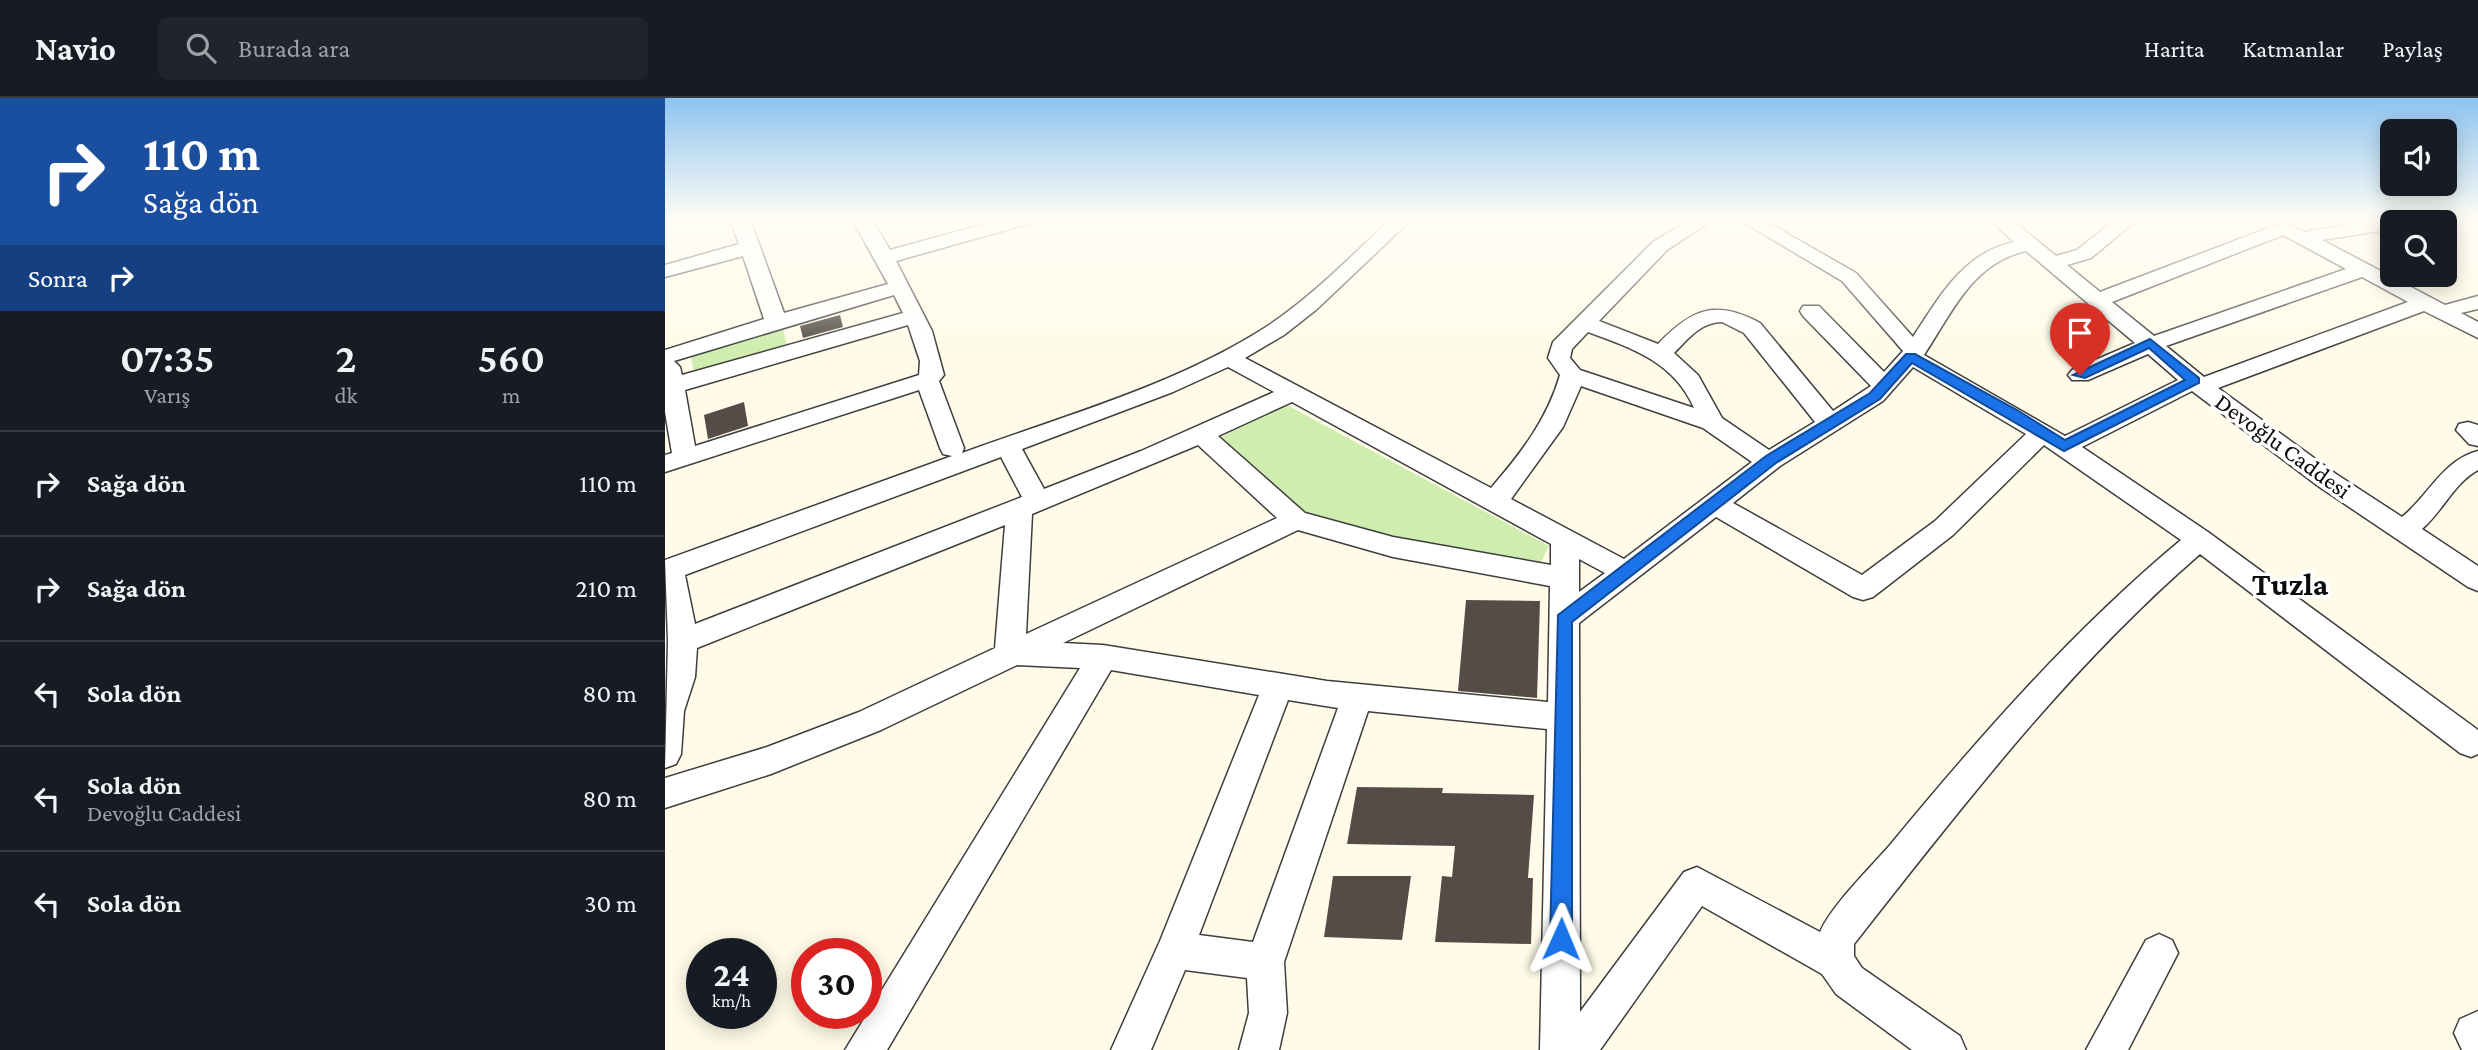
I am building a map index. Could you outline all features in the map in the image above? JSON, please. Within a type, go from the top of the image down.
[{"type":"street","points":[[665,271],[692,263]]},
{"type":"street","points":[[756,263],[776,322]]},
{"type":"street","points":[[887,263],[899,287],[914,317],[932,365],[932,375],[927,380],[675,461],[671,386],[666,354],[899,287]]},
{"type":"street","points":[[667,565],[953,448],[1199,354],[1249,329],[1296,295],[1331,263]]},
{"type":"street","points":[[667,565],[1165,387],[1229,358],[1276,330],[1313,302],[1354,263]]},
{"type":"street","points":[[1643,263],[1561,346],[1559,358],[1571,375],[1712,422],[1752,452],[1771,460]]},
{"type":"street","points":[[1825,263],[1849,277],[1913,354],[2053,439],[2198,541],[2471,743]]},
{"type":"street","points":[[1564,619],[1716,505],[1771,460],[1885,387],[1913,354],[1960,282],[1981,263]]},
{"type":"street","name":"Devoğlu Caddesi","points":[[2055,263],[2198,383],[2327,480],[2478,580]]},
{"type":"street","points":[[2099,300],[2193,263]]},
{"type":"street","points":[[2351,263],[2478,331]]},
{"type":"street","points":[[2080,375],[2150,343],[2215,323],[2363,270]]},
{"type":"street","points":[[1716,505],[1863,589],[1944,528],[2053,439],[2198,383],[2435,307],[2478,302]]},
{"type":"street","points":[[1811,311],[1885,387]]},
{"type":"street","points":[[1661,353],[1687,328],[1710,314],[1723,313],[1737,318],[1752,328],[1831,424]]},
{"type":"street","points":[[671,386],[914,317]]},
{"type":"street","points":[[1585,323],[1661,353],[1687,373],[1703,396],[1712,422]]},
{"type":"street","points":[[1229,358],[1626,572]]},
{"type":"street","points":[[1495,501],[1546,439],[1566,402],[1571,375]]},
{"type":"street","points":[[927,380],[953,448]]},
{"type":"street","points":[[683,641],[1029,505],[1201,434],[1293,392]]},
{"type":"street","points":[[1201,434],[1296,520],[1393,547],[1564,578]]},
{"type":"street","points":[[1007,445],[1029,505],[1010,653]]},
{"type":"street","points":[[2403,530],[2428,510],[2459,469],[2478,459]]},
{"type":"street","points":[[665,793],[771,760],[870,721],[1296,520]]},
{"type":"street","points":[[1560,1050],[1565,538]]},
{"type":"street","points":[[1835,961],[1836,937],[1969,772],[2088,640],[2157,574],[2198,541]]},
{"type":"street","points":[[665,754],[669,711],[680,677],[683,641],[667,565]]},
{"type":"street","points":[[1010,653],[1103,657],[1357,697],[1563,717]]},
{"type":"street","points":[[865,1050],[1103,657]]},
{"type":"street","points":[[1131,1050],[1175,950],[1278,686]]},
{"type":"street","points":[[1259,1050],[1268,1013],[1265,962],[1357,697]]},
{"type":"street","points":[[1576,1050],[1697,884],[1835,961],[1849,981],[1946,1050]]},
{"type":"street","points":[[1175,950],[1265,962]]},
{"type":"street","points":[[2106,1050],[2159,953]]},
{"type":"street","points":[[2478,1031],[2474,1033],[2478,1038]]},
{"type":"green space","points":[[783,328],[788,350],[694,372],[691,356]]},
{"type":"green space","points":[[1283,403],[1549,546],[1537,570],[1384,539],[1312,518],[1215,440]]},
{"type":"building","points":[[840,315],[843,327],[803,338],[800,326]]},
{"type":"building","points":[[744,402],[748,426],[708,439],[704,415]]},
{"type":"building","points":[[1466,600],[1540,601],[1537,698],[1458,691]]},
{"type":"building","points":[[1357,787],[1443,788],[1442,793],[1534,795],[1528,878],[1533,878],[1531,944],[1435,942],[1442,876],[1452,877],[1455,846],[1347,844]]},
{"type":"building","points":[[1333,876],[1411,876],[1402,940],[1324,937]]},
{"type":"district","name":"Tuzla","points":[[2290,584]]},
{"type":"route","points":[[1561,939],[1564,619],[1716,505],[1771,460],[1875,396],[1891,382],[1911,357],[2013,413],[2064,446],[2194,380],[2150,343],[2080,375]]}]
